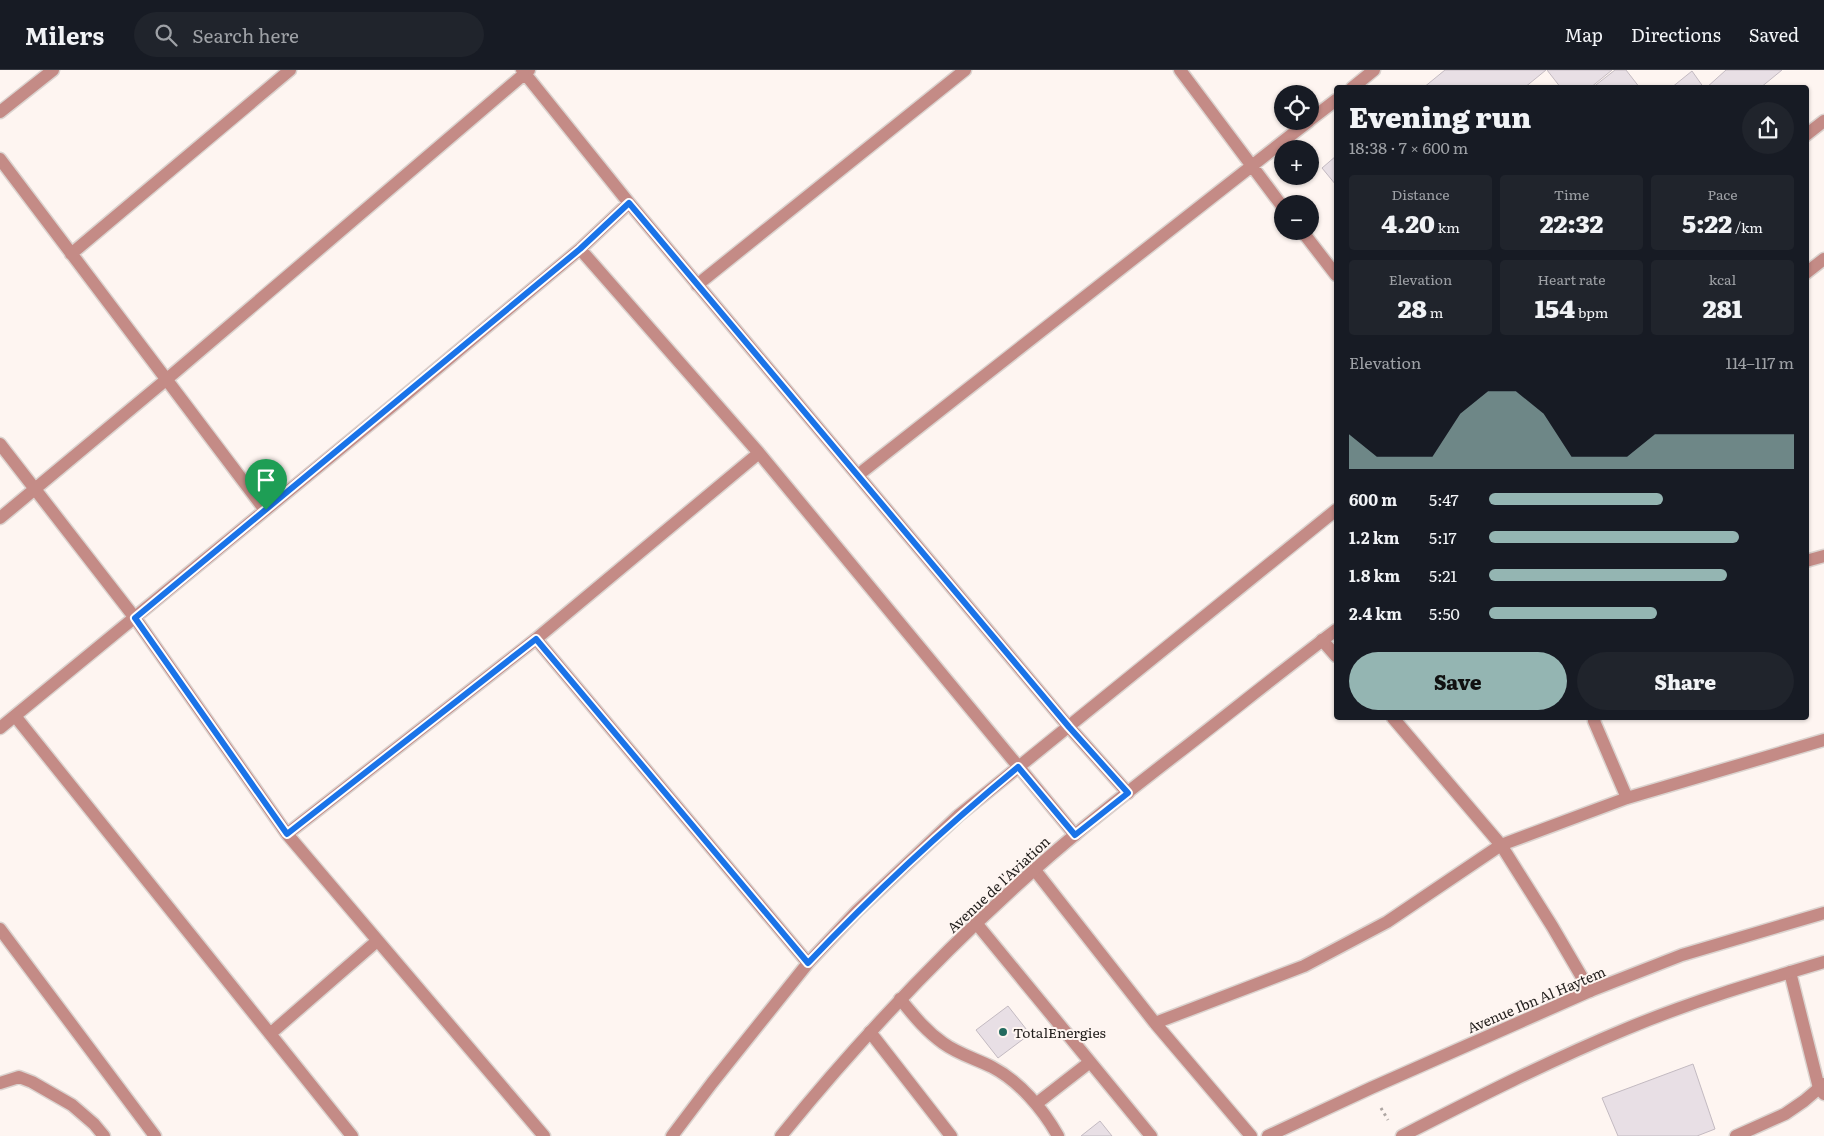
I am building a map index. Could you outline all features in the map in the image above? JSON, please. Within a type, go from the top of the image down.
[{"type":"street","points":[[0,112],[53,70]]},
{"type":"street","points":[[71,254],[290,70]]},
{"type":"street","points":[[697,285],[965,70]]},
{"type":"street","points":[[1180,70],[1274,195]]},
{"type":"street","points":[[1356,85],[1374,70]]},
{"type":"street","points":[[0,518],[36,490],[167,379],[525,71],[629,203],[697,285],[1069,727],[1128,793]]},
{"type":"street","points":[[1319,113],[1334,102]]},
{"type":"street","points":[[1809,133],[1824,121]]},
{"type":"street","points":[[858,476],[1298,130]]},
{"type":"street","points":[[0,159],[266,510]]},
{"type":"street","points":[[0,728],[580,249],[629,203]]},
{"type":"street","points":[[1309,240],[1334,272]]},
{"type":"street","points":[[580,249],[759,453],[1075,835]]},
{"type":"street","points":[[1809,271],[1824,259]]},
{"type":"street","points":[[0,444],[135,618],[287,834],[544,1136]]},
{"type":"street","points":[[287,834],[536,639],[759,453]]},
{"type":"street","points":[[672,1136],[808,963],[915,856],[958,816],[1334,512]]},
{"type":"street","points":[[1809,560],[1824,556]]},
{"type":"street","name":"Avenue de l'Aviation","points":[[781,1136],[817,1091],[900,999],[976,923],[1034,869],[1334,631]]},
{"type":"street","points":[[536,639],[808,963]]},
{"type":"street","points":[[1322,640],[1334,654]]},
{"type":"street","points":[[15,716],[352,1136]]},
{"type":"street","points":[[1395,720],[1501,845],[1590,991]]},
{"type":"street","points":[[1594,720],[1627,798]]},
{"type":"street","points":[[1155,1023],[1304,966],[1387,922],[1501,845],[1627,798],[1824,740]]},
{"type":"street","points":[[1034,869],[1155,1023],[1251,1136]]},
{"type":"street","name":"Avenue Ibn Al Haytem","points":[[1268,1136],[1590,991],[1682,955],[1824,913]]},
{"type":"street","points":[[976,923],[1151,1136]]},
{"type":"street","points":[[0,929],[155,1136]]},
{"type":"street","points":[[270,1034],[377,941]]},
{"type":"street","points":[[1402,1136],[1496,1087],[1627,1028],[1717,995],[1824,962]]},
{"type":"street","points":[[1736,1136],[1785,1114],[1822,1089],[1790,972]]},
{"type":"street","points":[[900,999],[924,1028],[945,1044],[994,1068],[1017,1084],[1036,1104],[1058,1136]]},
{"type":"street","points":[[870,1032],[951,1136]]},
{"type":"street","points":[[1036,1104],[1090,1062]]},
{"type":"street","points":[[0,1083],[19,1077],[32,1082],[58,1096],[94,1124],[104,1136]]},
{"type":"path","points":[[1371,1088],[1392,1128]]},
{"type":"building","points":[[1445,70],[1546,70],[1528,85],[1427,85]]},
{"type":"building","points":[[1547,70],[1612,70],[1594,85],[1559,85]]},
{"type":"building","points":[[1615,70],[1626,70],[1638,85],[1596,85]]},
{"type":"building","points":[[1726,70],[1782,70],[1764,85],[1709,85]]},
{"type":"building","points":[[1692,71],[1702,85],[1675,85]]},
{"type":"building","points":[[1334,158],[1334,183],[1322,168]]},
{"type":"building","name":"TotalEnergies","points":[[1008,1006],[1030,1034],[998,1058],[976,1030]]},
{"type":"building","points":[[1693,1064],[1715,1129],[1697,1136],[1618,1136],[1602,1098]]},
{"type":"building","points":[[1100,1121],[1112,1136],[1081,1136]]},
{"type":"place","name":"TotalEnergies","points":[[1003,1032]]},
{"type":"route","points":[[629,203],[1069,727],[1128,793],[1075,835],[1018,767],[958,816],[915,856],[808,963],[536,639],[287,834],[135,618],[266,510],[580,249],[629,203]]}]
